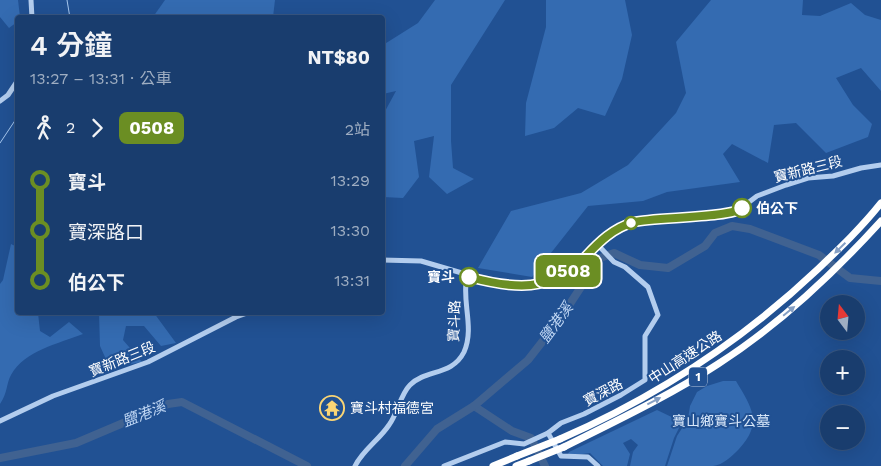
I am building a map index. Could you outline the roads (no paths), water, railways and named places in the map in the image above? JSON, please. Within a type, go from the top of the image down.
[{"type":"highway","name":"中山高速公路","points":[[493,466],[610,417],[663,388],[710,358],[756,324],[810,276],[869,219],[881,203]]},
{"type":"highway","name":"中山高速公路","points":[[516,466],[564,446],[675,391],[720,364],[819,286],[881,222]]},
{"type":"street","points":[[31,0],[32,15]]},
{"type":"street","points":[[0,101],[8,95],[15,84]]},
{"type":"street","name":"寶新路三段","points":[[385,260],[421,261],[467,276],[506,284],[548,283],[557,279],[576,265],[597,244],[615,230],[636,222],[736,212],[757,196],[786,185],[808,178],[833,176],[861,168],[881,165]]},
{"type":"street","name":"寶深路","points":[[444,466],[506,442],[524,444],[548,433],[561,423],[584,414],[645,380],[645,336],[650,326],[657,320],[656,307],[648,287],[625,267],[614,262],[597,244]]},
{"type":"street","name":"寶斗路","points":[[354,466],[388,427],[398,411],[409,385],[447,370],[462,355],[468,330],[467,276]]},
{"type":"street","name":"寶新路三段","points":[[0,421],[53,396],[148,362],[242,315]]},
{"type":"street","points":[[548,433],[561,456],[588,457],[598,466]]},
{"type":"waterway","points":[[67,0],[70,15]]},
{"type":"waterway","points":[[0,143],[15,120]]},
{"type":"waterway","name":"鹽港溪","points":[[405,466],[437,429],[474,406],[528,360],[560,319],[600,258],[614,253],[640,265],[668,268],[705,246],[715,233],[732,226],[750,229],[819,255],[850,278],[881,281]]},
{"type":"waterway","name":"鹽港溪","points":[[0,458],[76,443],[168,404],[182,402],[307,466]]},
{"type":"waterway","points":[[474,406],[512,431],[531,438],[545,466]]},
{"type":"place","name":"伯公下","points":[[742,208]]},
{"type":"place","name":"寶斗","points":[[469,277]]},
{"type":"place","name":"寶斗村福德宮","points":[[332,408]]},
{"type":"park label","name":"寶山鄉寶斗公墓","points":[[721,421]]}]
